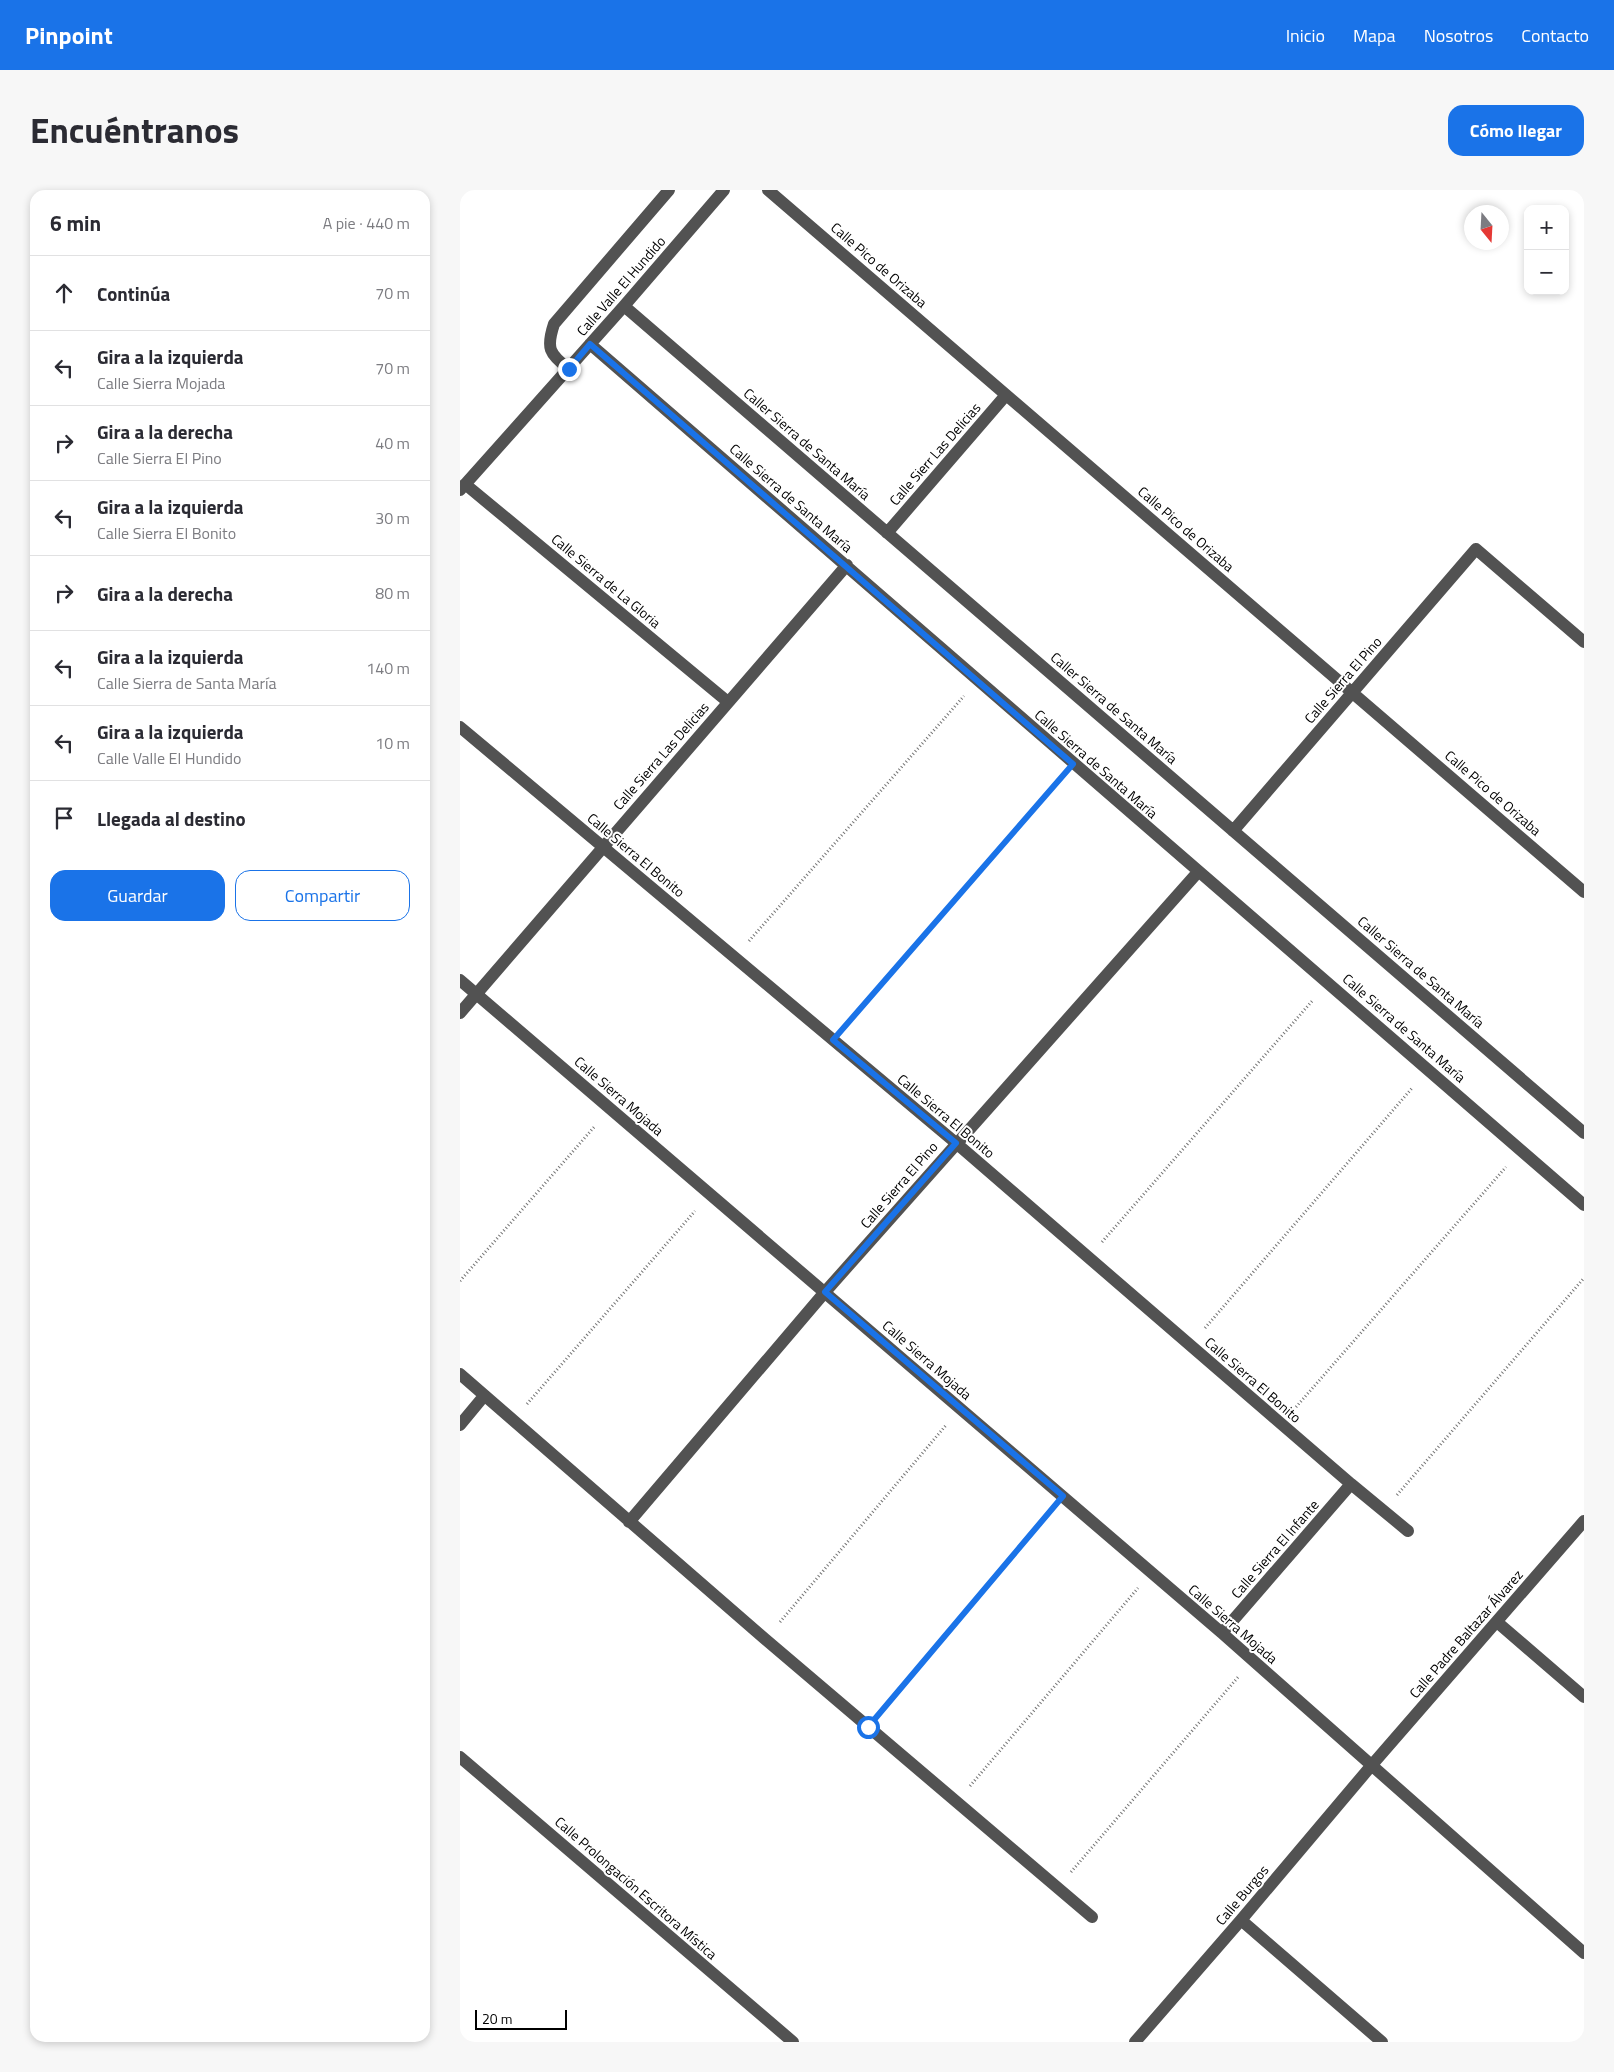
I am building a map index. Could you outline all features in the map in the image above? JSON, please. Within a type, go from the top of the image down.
[{"type":"street","points":[[569,369],[556,359],[550,349],[549,337],[554,324],[669,190]]},
{"type":"street","name":"Calle Valle El Hundido","points":[[462,487],[569,369],[724,190]]},
{"type":"street","name":"Calle Pico de Orizaba","points":[[768,190],[1584,892]]},
{"type":"street","name":"Caller Sierra de Santa María","points":[[624,306],[1584,1133]]},
{"type":"street","name":"Calle Sierra de Santa María","points":[[590,344],[1584,1205]]},
{"type":"street","name":"Calle Sierr Las Delicias","points":[[887,533],[1006,394]]},
{"type":"street","name":"Calle Sierra de La Gloria","points":[[462,487],[728,702]]},
{"type":"street","name":"Calle Sierra El Pino","points":[[1233,831],[1476,549],[1584,642]]},
{"type":"street","name":"Calle Sierra Las Delicias","points":[[460,1013],[846,565]]},
{"type":"street","name":"Calle Sierra El Bonito","points":[[460,727],[956,1143],[1408,1532]]},
{"type":"street","name":"Calle Sierra El Pino","points":[[629,1522],[825,1292],[1198,872]]},
{"type":"street","name":"Calle Sierra Mojada","points":[[460,980],[1222,1633],[1584,1953]]},
{"type":"street","points":[[460,1374],[765,1639],[1092,1917]]},
{"type":"street","points":[[460,1425],[484,1396]]},
{"type":"street","name":"Calle Sierra El Infante","points":[[1222,1633],[1351,1484]]},
{"type":"street","name":"Calle Padre Baltazar Álvarez","points":[[1371,1766],[1584,1522]]},
{"type":"street","points":[[1497,1622],[1584,1697]]},
{"type":"street","name":"Calle Prolongación Escritora Mística","points":[[460,1757],[793,2042]]},
{"type":"street","name":"Calle Burgos","points":[[1135,2042],[1371,1766]]},
{"type":"street","points":[[1241,1920],[1382,2042]]},
{"type":"path","points":[[735,958],[978,680]]},
{"type":"path","points":[[833,1040],[1073,764]]},
{"type":"path","points":[[1088,1258],[1328,982]]},
{"type":"path","points":[[1190,1345],[1428,1069]]},
{"type":"path","points":[[460,1281],[610,1108]]},
{"type":"path","points":[[1282,1424],[1521,1150]]},
{"type":"path","points":[[513,1420],[710,1194]]},
{"type":"path","points":[[1383,1511],[1584,1278]]},
{"type":"path","points":[[765,1639],[961,1408]]},
{"type":"path","points":[[868,1727],[1063,1496]]},
{"type":"path","points":[[957,1801],[1151,1572]]},
{"type":"path","points":[[1057,1888],[1252,1661]]},
{"type":"route","points":[[569,369],[590,344],[1073,764],[833,1040],[956,1143],[825,1292],[1063,1496],[868,1727]]}]
